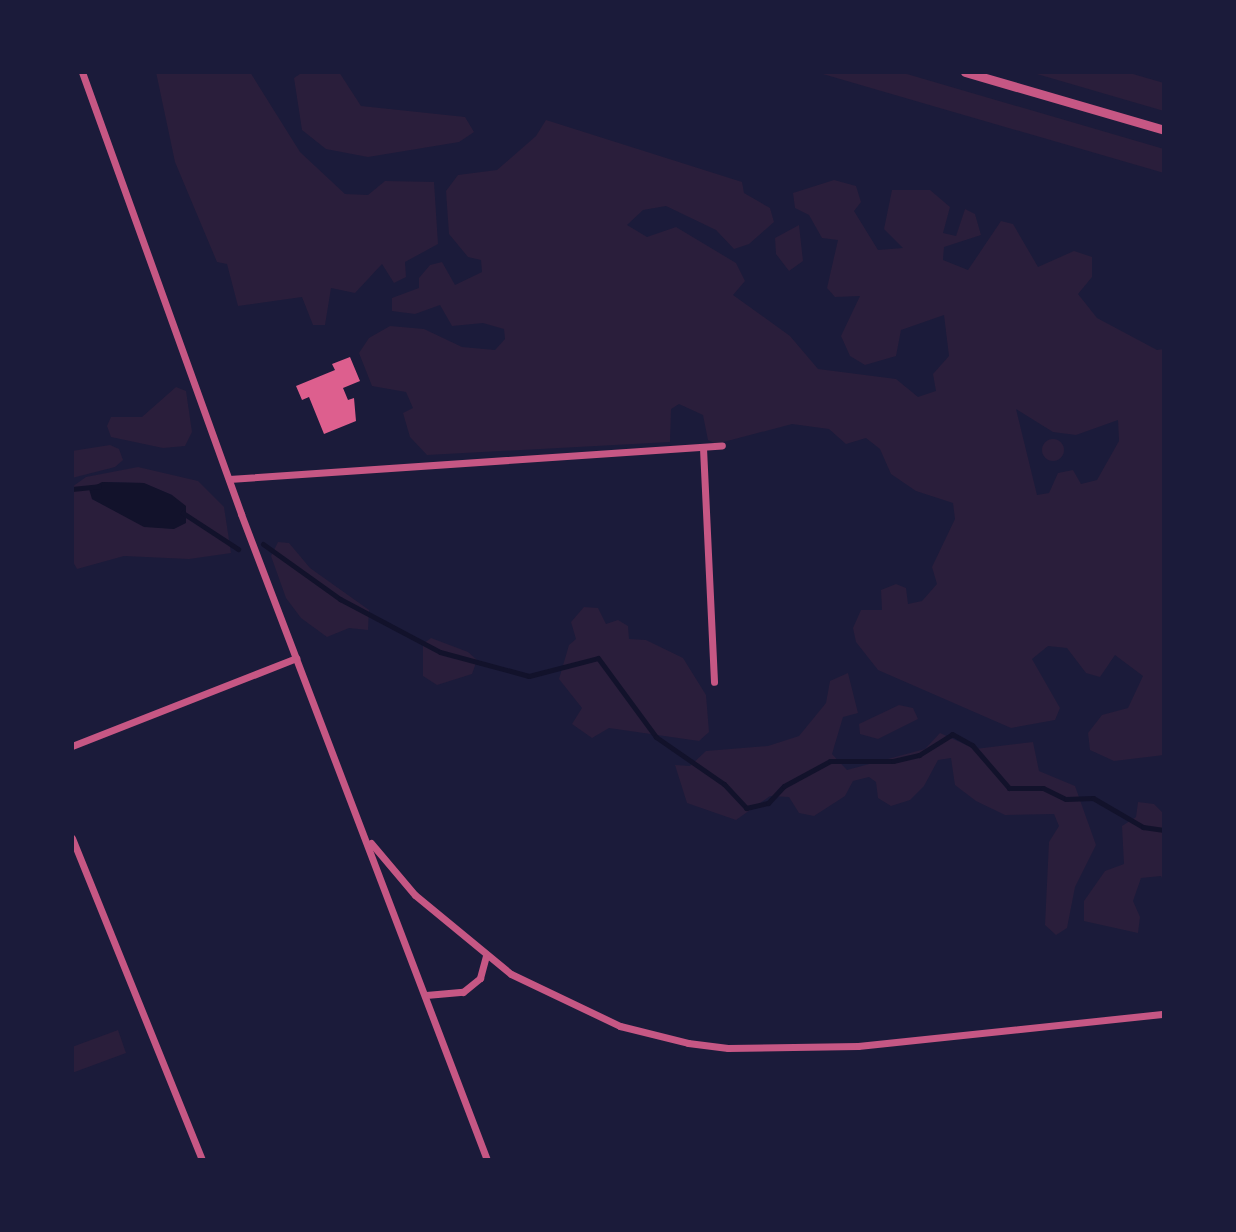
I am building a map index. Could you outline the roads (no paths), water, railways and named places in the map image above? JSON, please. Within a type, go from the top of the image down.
[{"type":"street","points":[[82,72],[229,479],[487,1160]]},
{"type":"street","points":[[965,72],[1164,130]]},
{"type":"street","points":[[229,479],[722,445]]},
{"type":"street","points":[[703,448],[714,682]]},
{"type":"street","points":[[72,746],[296,658]]},
{"type":"street","points":[[365,835],[415,895],[486,956],[543,993],[620,1026],[728,1048],[858,1046],[1164,1014]]},
{"type":"street","points":[[72,838],[202,1160]]},
{"type":"street","points":[[426,995],[463,992],[480,978],[486,956]]},
{"type":"waterway","points":[[72,489],[99,486]]},
{"type":"waterway","points":[[183,513],[238,549]]},
{"type":"waterway","points":[[263,544],[340,599],[440,652],[529,676],[598,658],[656,737],[724,784],[746,808],[768,803],[784,786],[830,761],[893,761],[919,755],[952,734],[972,745],[1009,788],[1043,788],[1066,799],[1093,798],[1143,827],[1164,830]]}]
